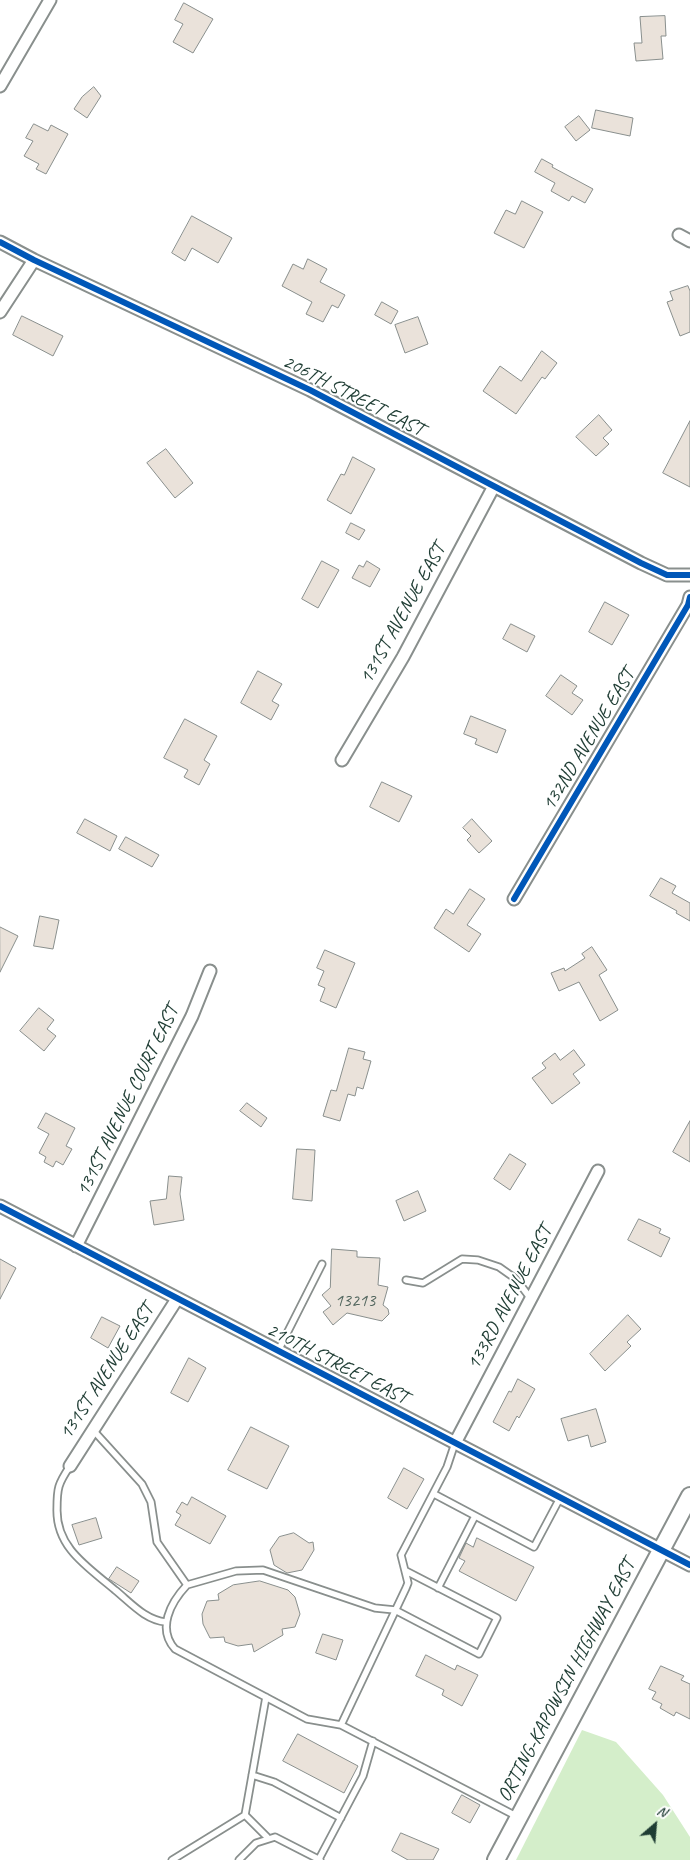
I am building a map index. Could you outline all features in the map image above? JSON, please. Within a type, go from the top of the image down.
[{"type":"main road","name":"ORTING-KAPOWSIN HIGHWAY EAST","points":[[496,1860],[690,1496]]},
{"type":"street","points":[[0,86],[50,0]]},
{"type":"street","points":[[679,235],[690,241]]},
{"type":"street","name":"206TH STREET EAST","points":[[0,242],[34,260],[301,386],[667,575],[690,575]]},
{"type":"street","points":[[0,312],[34,260]]},
{"type":"street","name":"131ST AVENUE EAST","points":[[342,760],[403,657],[494,486]]},
{"type":"street","name":"132ND AVENUE EAST","points":[[514,899],[688,606],[690,596]]},
{"type":"street","name":"131ST AVENUE COURT EAST","points":[[76,1246],[192,1016],[210,971]]},
{"type":"street","name":"133RD AVENUE EAST","points":[[455,1443],[598,1171]]},
{"type":"street","name":"210TH STREET EAST","points":[[0,1206],[690,1565]]},
{"type":"street","name":"131ST AVENUE EAST","points":[[70,1466],[176,1299]]},
{"type":"lane","points":[[406,1280],[423,1283],[462,1259],[478,1260],[499,1267],[516,1279],[531,1299]]},
{"type":"lane","points":[[278,1351],[322,1264]]},
{"type":"lane","points":[[93,1430],[142,1484],[152,1502],[157,1542],[187,1585]]},
{"type":"lane","points":[[340,1725],[408,1583],[402,1555],[448,1466],[455,1443]]},
{"type":"lane","points":[[70,1466],[58,1483],[57,1521],[61,1538],[73,1555],[140,1611],[154,1621],[166,1622]]},
{"type":"lane","points":[[434,1494],[534,1547],[560,1498]]},
{"type":"lane","points":[[438,1588],[475,1516]]},
{"type":"lane","points":[[406,1571],[497,1618],[478,1654],[395,1610],[375,1608],[263,1570],[236,1571],[187,1585],[172,1606],[166,1622],[168,1640],[175,1649],[307,1719],[340,1725],[519,1817]]},
{"type":"lane","points":[[172,1860],[245,1815],[266,1697]]},
{"type":"lane","points":[[238,1859],[256,1843],[267,1837],[282,1839],[320,1859],[363,1776],[373,1741]]},
{"type":"lane","points":[[252,1775],[274,1782],[341,1818]]},
{"type":"lane","points":[[245,1815],[267,1837]]},
{"type":"green space","points":[[582,1730],[616,1742],[663,1795],[690,1837],[690,1860],[516,1860]]},
{"type":"building","points":[[184,3],[213,19],[193,53],[173,42],[183,24],[175,20]]},
{"type":"building","points":[[665,16],[666,36],[661,36],[663,59],[636,61],[634,43],[642,43],[640,17]]},
{"type":"building","points":[[94,87],[101,96],[87,118],[74,109],[82,97]]},
{"type":"building","points":[[596,110],[633,118],[630,136],[592,128]]},
{"type":"building","points":[[579,116],[590,130],[576,141],[565,127]]},
{"type":"building","points":[[34,124],[48,131],[51,125],[68,134],[46,174],[36,169],[39,164],[24,156],[33,141],[26,138]]},
{"type":"building","points":[[542,159],[553,165],[552,167],[593,189],[585,203],[572,196],[569,201],[551,191],[555,183],[535,172]]},
{"type":"building","points":[[522,201],[543,212],[524,248],[494,233],[506,210],[515,214]]},
{"type":"building","points":[[192,216],[232,238],[218,263],[192,248],[185,261],[172,253]]},
{"type":"building","points":[[308,259],[327,269],[320,282],[345,295],[338,308],[332,305],[323,322],[306,314],[312,302],[282,286],[293,264],[303,269]]},
{"type":"building","points":[[688,286],[690,291],[690,332],[680,336],[667,302],[673,300],[670,292]]},
{"type":"building","points":[[382,302],[398,311],[391,324],[375,315]]},
{"type":"building","points":[[22,316],[63,336],[53,356],[13,335]]},
{"type":"building","points":[[418,317],[428,344],[405,353],[395,325]]},
{"type":"building","points":[[542,351],[557,363],[545,379],[542,377],[516,414],[483,391],[500,366],[521,381]]},
{"type":"building","points":[[599,415],[612,430],[603,438],[609,444],[596,456],[576,437]]},
{"type":"building","points":[[690,421],[690,487],[663,473]]},
{"type":"building","points":[[166,449],[193,483],[175,498],[147,463]]},
{"type":"building","points":[[353,457],[375,469],[351,514],[327,500],[341,474],[344,475]]},
{"type":"building","points":[[351,523],[365,530],[359,540],[346,533]]},
{"type":"building","points":[[322,561],[339,570],[318,608],[302,599]]},
{"type":"building","points":[[367,561],[380,569],[370,587],[352,578],[359,565],[363,567]]},
{"type":"building","points":[[605,602],[629,615],[612,645],[589,632]]},
{"type":"building","points":[[511,624],[535,636],[527,652],[503,639]]},
{"type":"building","points":[[258,671],[282,684],[272,701],[279,705],[271,720],[241,703]]},
{"type":"building","points":[[561,675],[577,686],[572,693],[583,700],[572,715],[546,696]]},
{"type":"building","points":[[471,716],[506,730],[497,753],[475,744],[477,739],[464,734]]},
{"type":"building","points":[[185,719],[217,736],[204,760],[210,764],[199,785],[184,777],[188,770],[164,758]]},
{"type":"building","points":[[382,782],[412,796],[399,822],[370,807]]},
{"type":"building","points":[[85,819],[117,836],[110,851],[77,833]]},
{"type":"building","points":[[472,819],[492,841],[479,853],[467,840],[471,836],[463,828]]},
{"type":"building","points":[[126,837],[159,855],[152,867],[119,849]]},
{"type":"building","points":[[661,878],[676,886],[672,893],[690,903],[690,921],[676,913],[677,911],[650,896]]},
{"type":"building","points":[[470,889],[485,899],[467,925],[481,934],[469,952],[434,928],[446,909],[453,914]]},
{"type":"building","points":[[40,916],[59,920],[53,949],[34,946]]},
{"type":"building","points":[[0,927],[18,936],[0,972]]},
{"type":"building","points":[[592,947],[607,970],[599,975],[618,1010],[600,1021],[579,982],[559,991],[551,973],[564,968],[565,971],[585,958],[582,954]]},
{"type":"building","points":[[325,950],[355,963],[336,1008],[320,1001],[325,988],[318,985],[324,971],[317,968]]},
{"type":"building","points":[[39,1008],[54,1020],[47,1029],[56,1036],[44,1051],[20,1031]]},
{"type":"building","points":[[349,1048],[365,1052],[363,1059],[371,1061],[363,1089],[357,1087],[355,1096],[348,1094],[340,1121],[323,1116],[331,1090],[336,1091]]},
{"type":"building","points":[[574,1050],[585,1065],[573,1074],[580,1083],[552,1104],[532,1078],[546,1068],[542,1063],[555,1053],[560,1060]]},
{"type":"building","points":[[247,1103],[267,1118],[261,1127],[240,1111]]},
{"type":"building","points":[[46,1113],[75,1128],[66,1146],[72,1149],[63,1165],[56,1161],[53,1167],[44,1162],[46,1157],[39,1153],[49,1134],[38,1128]]},
{"type":"building","points":[[690,1121],[690,1162],[673,1152]]},
{"type":"building","points":[[297,1149],[315,1150],[312,1201],[293,1199]]},
{"type":"building","points":[[510,1154],[526,1164],[510,1190],[494,1179]]},
{"type":"building","points":[[169,1176],[182,1177],[180,1194],[184,1220],[154,1225],[150,1201],[166,1199]]},
{"type":"building","points":[[418,1191],[426,1211],[404,1221],[396,1201]]},
{"type":"building","points":[[639,1219],[661,1229],[659,1233],[670,1238],[661,1257],[628,1240]]},
{"type":"building","points":[[332,1249],[357,1251],[357,1257],[380,1258],[378,1285],[388,1287],[383,1305],[388,1309],[389,1314],[382,1321],[347,1313],[333,1325],[323,1312],[331,1306],[322,1295],[330,1288]]},
{"type":"building","points":[[0,1259],[16,1268],[0,1299]]},
{"type":"building","points":[[628,1315],[641,1329],[627,1342],[631,1346],[605,1371],[590,1354]]},
{"type":"building","points":[[102,1317],[120,1326],[108,1348],[91,1338]]},
{"type":"building","points":[[189,1358],[206,1368],[188,1402],[171,1393]]},
{"type":"building","points":[[518,1379],[535,1389],[519,1418],[517,1416],[509,1431],[493,1422],[509,1391],[511,1392]]},
{"type":"building","points":[[596,1409],[606,1442],[591,1447],[588,1435],[568,1441],[561,1419]]},
{"type":"building","points":[[251,1427],[289,1446],[267,1489],[228,1470]]},
{"type":"building","points":[[404,1468],[424,1479],[407,1509],[388,1498]]},
{"type":"building","points":[[192,1497],[226,1516],[210,1544],[175,1525],[181,1515],[176,1512],[182,1502],[187,1505]]},
{"type":"building","points":[[96,1518],[102,1538],[79,1545],[72,1525]]},
{"type":"building","points":[[294,1533],[309,1543],[313,1542],[314,1550],[302,1570],[287,1573],[274,1565],[270,1550],[279,1537]]},
{"type":"building","points":[[477,1538],[534,1567],[516,1601],[459,1571],[465,1561],[459,1558],[466,1543],[473,1547]]},
{"type":"building","points":[[117,1567],[139,1581],[131,1593],[109,1579]]},
{"type":"building","points":[[260,1581],[288,1590],[295,1597],[300,1614],[295,1627],[282,1629],[283,1635],[254,1652],[252,1644],[238,1646],[225,1642],[224,1637],[210,1638],[203,1624],[202,1614],[207,1601],[219,1600],[218,1594],[233,1585]]},
{"type":"building","points":[[323,1634],[343,1640],[336,1660],[316,1653]]},
{"type":"building","points":[[426,1655],[455,1670],[457,1665],[478,1675],[462,1706],[442,1695],[444,1690],[416,1676]]},
{"type":"building","points":[[661,1666],[684,1676],[681,1680],[690,1684],[690,1719],[676,1712],[674,1716],[660,1708],[662,1704],[652,1699],[656,1692],[649,1689]]},
{"type":"building","points":[[298,1734],[358,1766],[344,1793],[283,1761]]},
{"type":"building","points":[[462,1795],[480,1805],[470,1823],[452,1813]]},
{"type":"building","points":[[401,1833],[439,1849],[433,1860],[408,1860],[392,1851]]},
{"type":"cycle path","points":[[0,242],[34,260],[310,390],[641,563],[667,575],[690,575]]},
{"type":"cycle path","points":[[514,899],[688,605],[690,597]]},
{"type":"cycle path","points":[[0,1206],[690,1565]]}]
